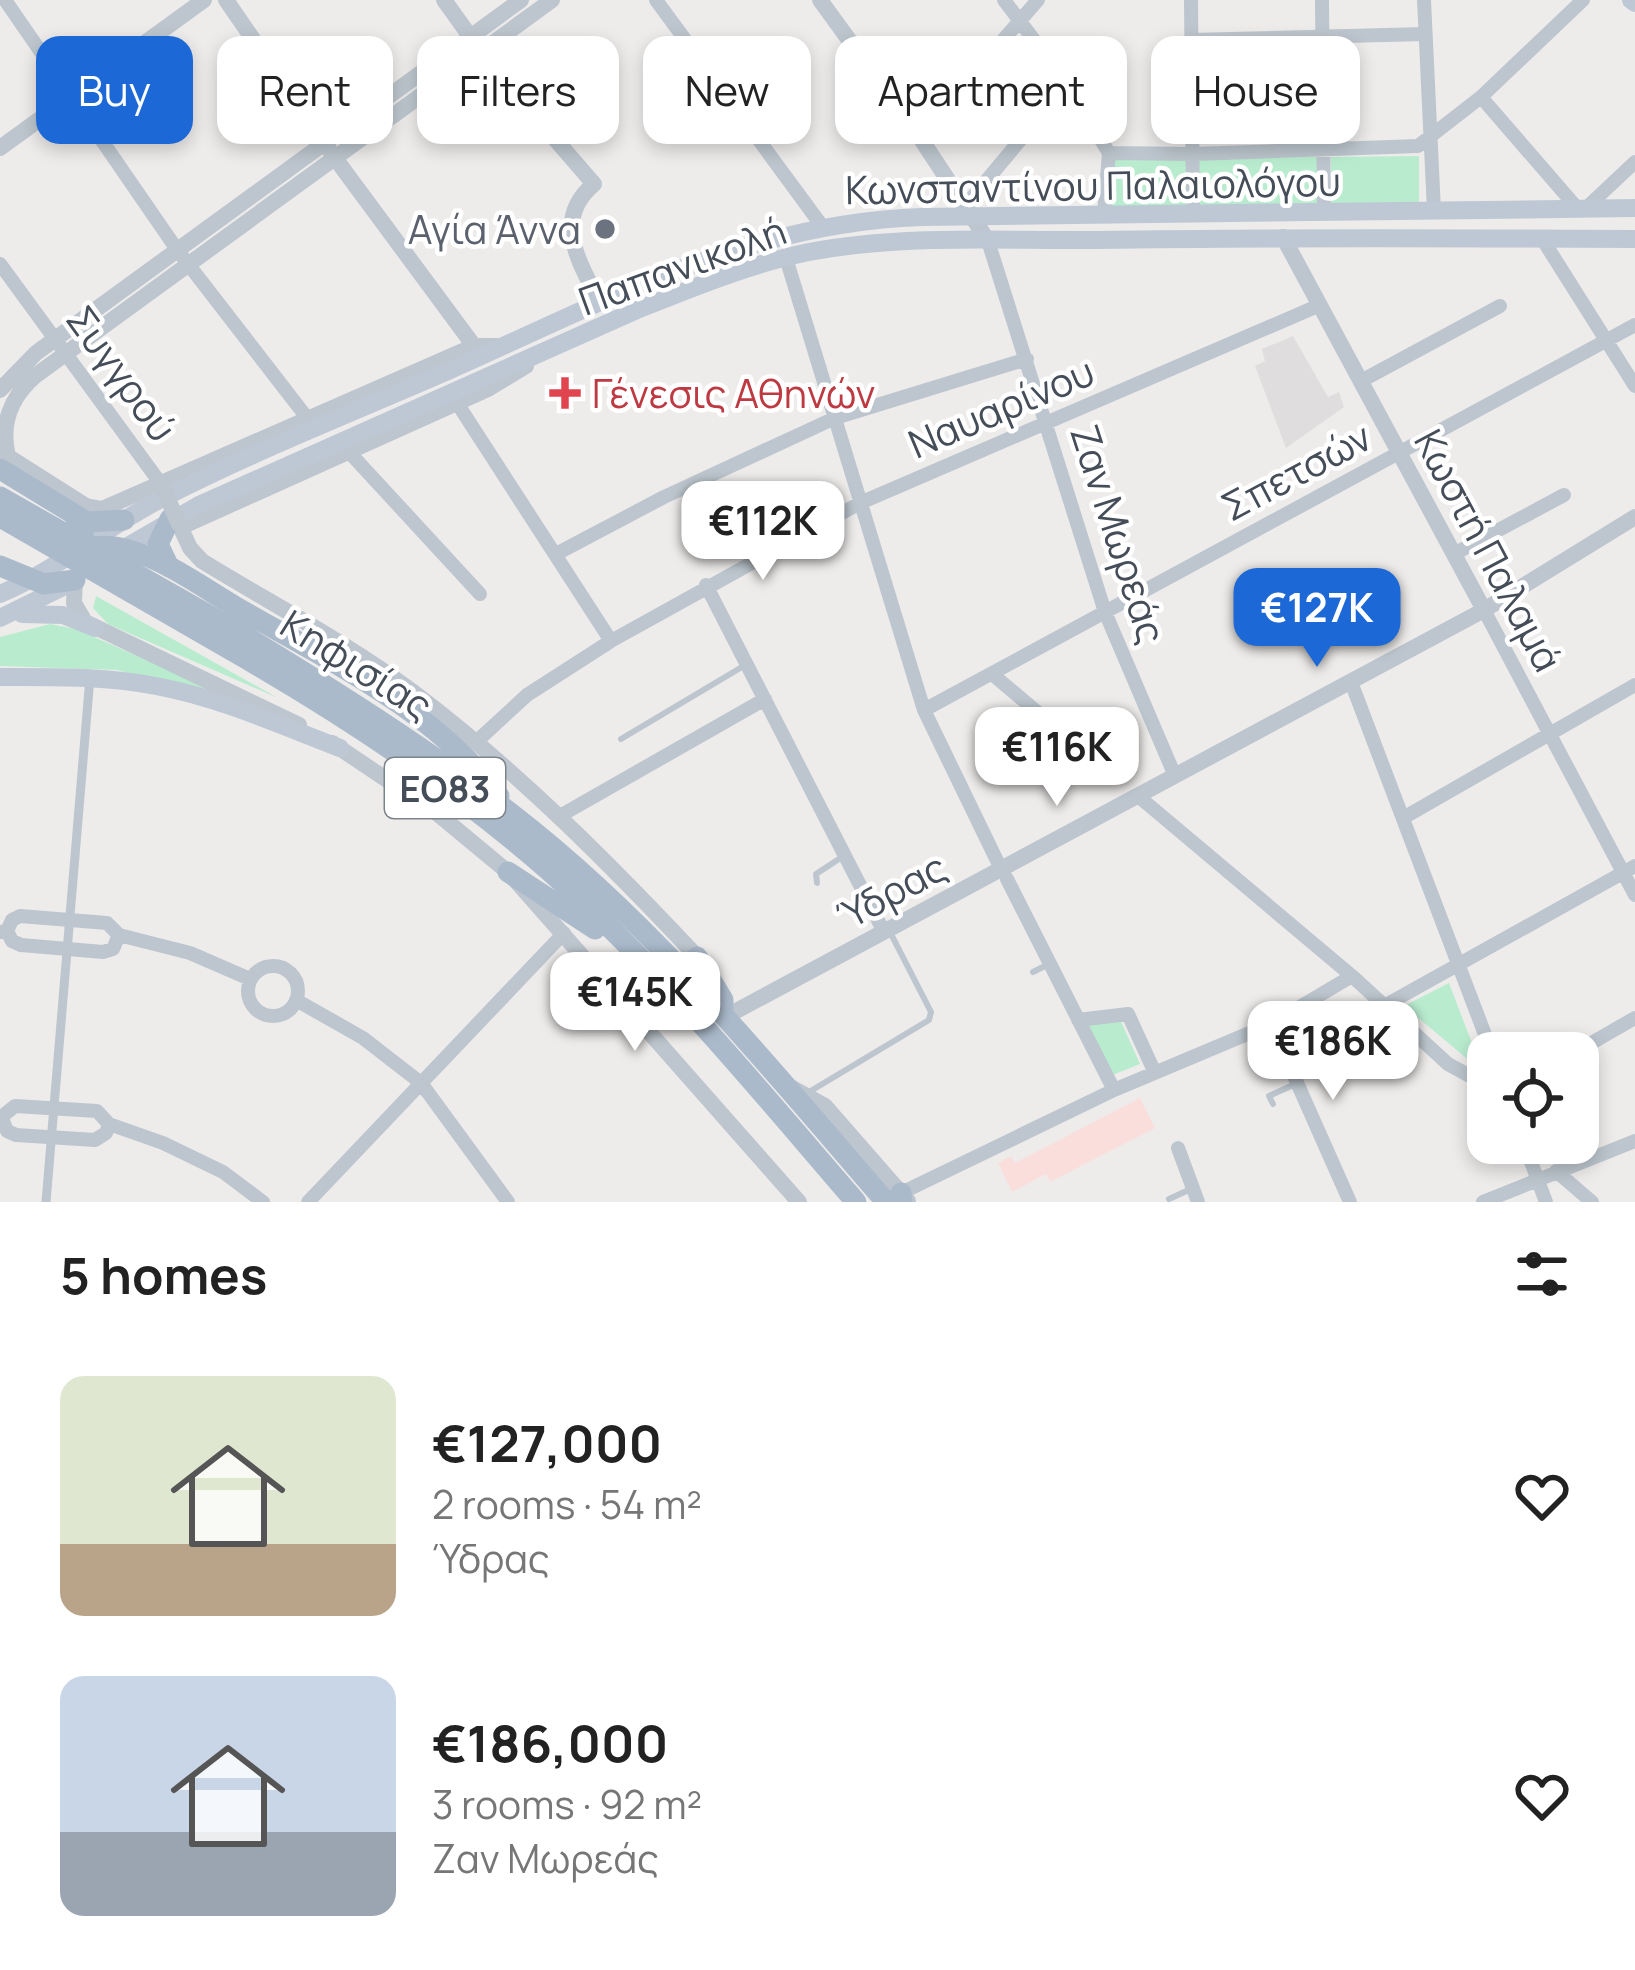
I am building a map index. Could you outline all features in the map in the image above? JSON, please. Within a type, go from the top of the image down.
[{"type":"main road","name":"Κωνσταντίνου Παλαιολόγου","points":[[0,594],[190,484],[729,250],[822,226],[969,210],[1104,214],[1635,208]]},
{"type":"main road","name":"Παπανικολή","points":[[0,618],[75,580],[124,548],[546,352],[696,287],[786,259],[868,244],[988,241],[1635,239]]},
{"type":"main road","points":[[3,459],[100,524],[124,520]]},
{"type":"main road","name":"Κηφισίας","points":[[0,497],[236,641],[432,778],[533,856],[728,1052],[856,1202]]},
{"type":"main road","points":[[0,566],[44,584],[75,580],[85,513]]},
{"type":"main road","name":"Κηφισίας","points":[[0,517],[402,734],[515,816],[733,1012],[782,1083],[899,1200]]},
{"type":"main road","points":[[170,568],[158,544],[176,523]]},
{"type":"main road","points":[[83,548],[124,548],[170,568],[300,642],[407,712],[482,773],[515,816]]},
{"type":"main road","points":[[0,618],[46,613],[95,628]]},
{"type":"main road","points":[[0,677],[90,677],[157,686],[226,704],[340,748]]},
{"type":"main road","points":[[508,872],[635,956]]},
{"type":"main road","points":[[697,957],[733,1012]]},
{"type":"street","points":[[5,0],[36,43]]},
{"type":"street","points":[[155,36],[204,0]]},
{"type":"street","points":[[226,0],[474,346]]},
{"type":"street","points":[[444,0],[469,36]]},
{"type":"street","points":[[483,36],[521,0]]},
{"type":"street","points":[[489,36],[552,0]]},
{"type":"street","points":[[656,0],[822,226]]},
{"type":"street","points":[[820,0],[846,36]]},
{"type":"street","points":[[1004,0],[1031,36]]},
{"type":"street","points":[[1007,36],[1038,0]]},
{"type":"street","points":[[1191,0],[1192,36]]},
{"type":"street","points":[[1322,0],[1322,36]]},
{"type":"street","points":[[1424,0],[1434,211]]},
{"type":"street","points":[[1108,153],[1418,146],[1481,97],[1583,0]]},
{"type":"street","points":[[1360,37],[1424,34]]},
{"type":"street","points":[[3,459],[2,433],[12,401],[62,345],[417,87]]},
{"type":"street","points":[[1481,97],[1581,209],[1635,162]]},
{"type":"street","points":[[0,148],[36,123]]},
{"type":"street","points":[[106,144],[183,257],[308,419]]},
{"type":"street","points":[[560,144],[594,184],[576,204],[570,236],[601,303]]},
{"type":"street","points":[[924,144],[988,241]]},
{"type":"street","points":[[969,210],[1020,144]]},
{"type":"street","points":[[1103,144],[1108,153],[1104,214]]},
{"type":"street","points":[[1193,213],[1194,144]]},
{"type":"street","points":[[1324,212],[1325,144]]},
{"type":"street","name":"Κωστή Παλαμά","points":[[1283,237],[1550,734],[1629,870],[1635,895]]},
{"type":"street","points":[[1541,237],[1635,386]]},
{"type":"street","name":"Ζαν Μωρεάς","points":[[988,241],[1105,612],[1175,776]]},
{"type":"street","points":[[786,259],[924,710],[1114,1090]]},
{"type":"street","name":"Συγγρού","points":[[0,263],[162,486],[176,523]]},
{"type":"street","name":"Ναυαρίνου","points":[[476,742],[527,695],[611,641],[860,503],[1320,305]]},
{"type":"street","points":[[1360,381],[1500,306]]},
{"type":"street","name":"Σπετσών","points":[[924,710],[1635,325]]},
{"type":"street","points":[[0,390],[36,353],[62,345]]},
{"type":"street","name":"Κωνσταντίνου Παλαιολόγου","points":[[85,513],[162,486],[474,346],[504,346]]},
{"type":"street","name":"Παπανικολή","points":[[176,523],[458,404],[546,352]]},
{"type":"street","points":[[556,554],[664,497],[835,418],[1027,359]]},
{"type":"street","points":[[458,404],[611,641]]},
{"type":"street","points":[[349,452],[480,594]]},
{"type":"street","points":[[1454,554],[1564,495]]},
{"type":"street","name":"Ύδρας","points":[[733,1012],[886,930],[1004,874],[1138,796],[1484,610],[1635,517]]},
{"type":"street","points":[[176,523],[202,561],[410,690],[476,742],[697,957]]},
{"type":"street","points":[[75,580],[74,603],[95,628],[246,697],[340,748],[464,833],[564,933],[799,1202]]},
{"type":"street","points":[[706,585],[886,930]]},
{"type":"street","points":[[992,674],[1088,754]]},
{"type":"street","points":[[46,1202],[90,677]]},
{"type":"street","points":[[1351,682],[1484,1032]]},
{"type":"street","points":[[1402,818],[1635,685]]},
{"type":"street","points":[[558,817],[765,700]]},
{"type":"street","points":[[1138,796],[1352,976],[1448,1064],[1467,1074]]},
{"type":"street","points":[[1384,1006],[1629,870]]},
{"type":"street","points":[[20,916],[70,920],[115,927],[116,945],[108,951],[16,944],[3,932],[20,916]]},
{"type":"street","points":[[308,1202],[564,933]]},
{"type":"street","points":[[118,935],[190,953],[250,979]]},
{"type":"street","points":[[265,967],[286,969],[296,982],[296,1000],[286,1012],[266,1015],[251,1004],[250,979],[265,967]]},
{"type":"street","points":[[782,1083],[825,1106],[899,1200],[1114,1090],[1271,1024],[1352,976]]},
{"type":"street","points":[[296,1000],[363,1038],[421,1083],[508,1202]]},
{"type":"street","points":[[1078,1020],[1128,1014],[1155,1073]]},
{"type":"street","points":[[1599,1039],[1635,1018]]},
{"type":"street","points":[[1271,1024],[1350,1202]]},
{"type":"street","points":[[15,1106],[54,1108],[97,1111],[109,1124],[98,1139],[51,1137],[11,1134],[1,1118],[15,1106]]},
{"type":"street","points":[[109,1124],[223,1172],[262,1202]]},
{"type":"street","points":[[1483,1202],[1635,1142]]},
{"type":"street","points":[[1178,1148],[1195,1195]]},
{"type":"street","points":[[1532,1164],[1546,1202]]},
{"type":"street","points":[[1556,1171],[1592,1202]]},
{"type":"lane","points":[[621,739],[747,664]]},
{"type":"lane","points":[[817,883],[816,874],[823,867],[845,855]]},
{"type":"lane","points":[[807,1093],[929,1021],[932,1012],[886,930]]},
{"type":"lane","points":[[1033,973],[1050,963]]},
{"type":"lane","points":[[1273,1104],[1269,1096],[1297,1084]]},
{"type":"lane","points":[[1169,1199],[1195,1195]]},
{"type":"shaded area","points":[[1293,336],[1328,397],[1339,392],[1344,407],[1286,448],[1255,366],[1265,361],[1262,349]]},
{"type":"shaded area","points":[[1140,1098],[1155,1128],[1050,1182],[1046,1174],[1012,1192],[998,1163],[1011,1156],[1015,1163]]},
{"type":"green space","points":[[1419,156],[1419,205],[1331,205],[1331,157]]},
{"type":"green space","points":[[1318,157],[1318,205],[1198,206],[1198,158]]},
{"type":"green space","points":[[1111,158],[1189,158],[1189,206],[1111,207]]},
{"type":"green space","points":[[96,596],[278,698],[108,624],[93,608]]},
{"type":"green space","points":[[50,624],[76,629],[255,708],[117,670],[0,666],[0,637]]},
{"type":"green space","points":[[1449,983],[1468,1032],[1467,1059],[1404,1006]]},
{"type":"green space","points":[[1119,1017],[1140,1064],[1110,1076],[1082,1022]]},
{"type":"place","name":"Αγία Άννα","points":[[605,229]]},
{"type":"place","name":"Γένεσις Αθηνών","points":[[565,393]]}]
